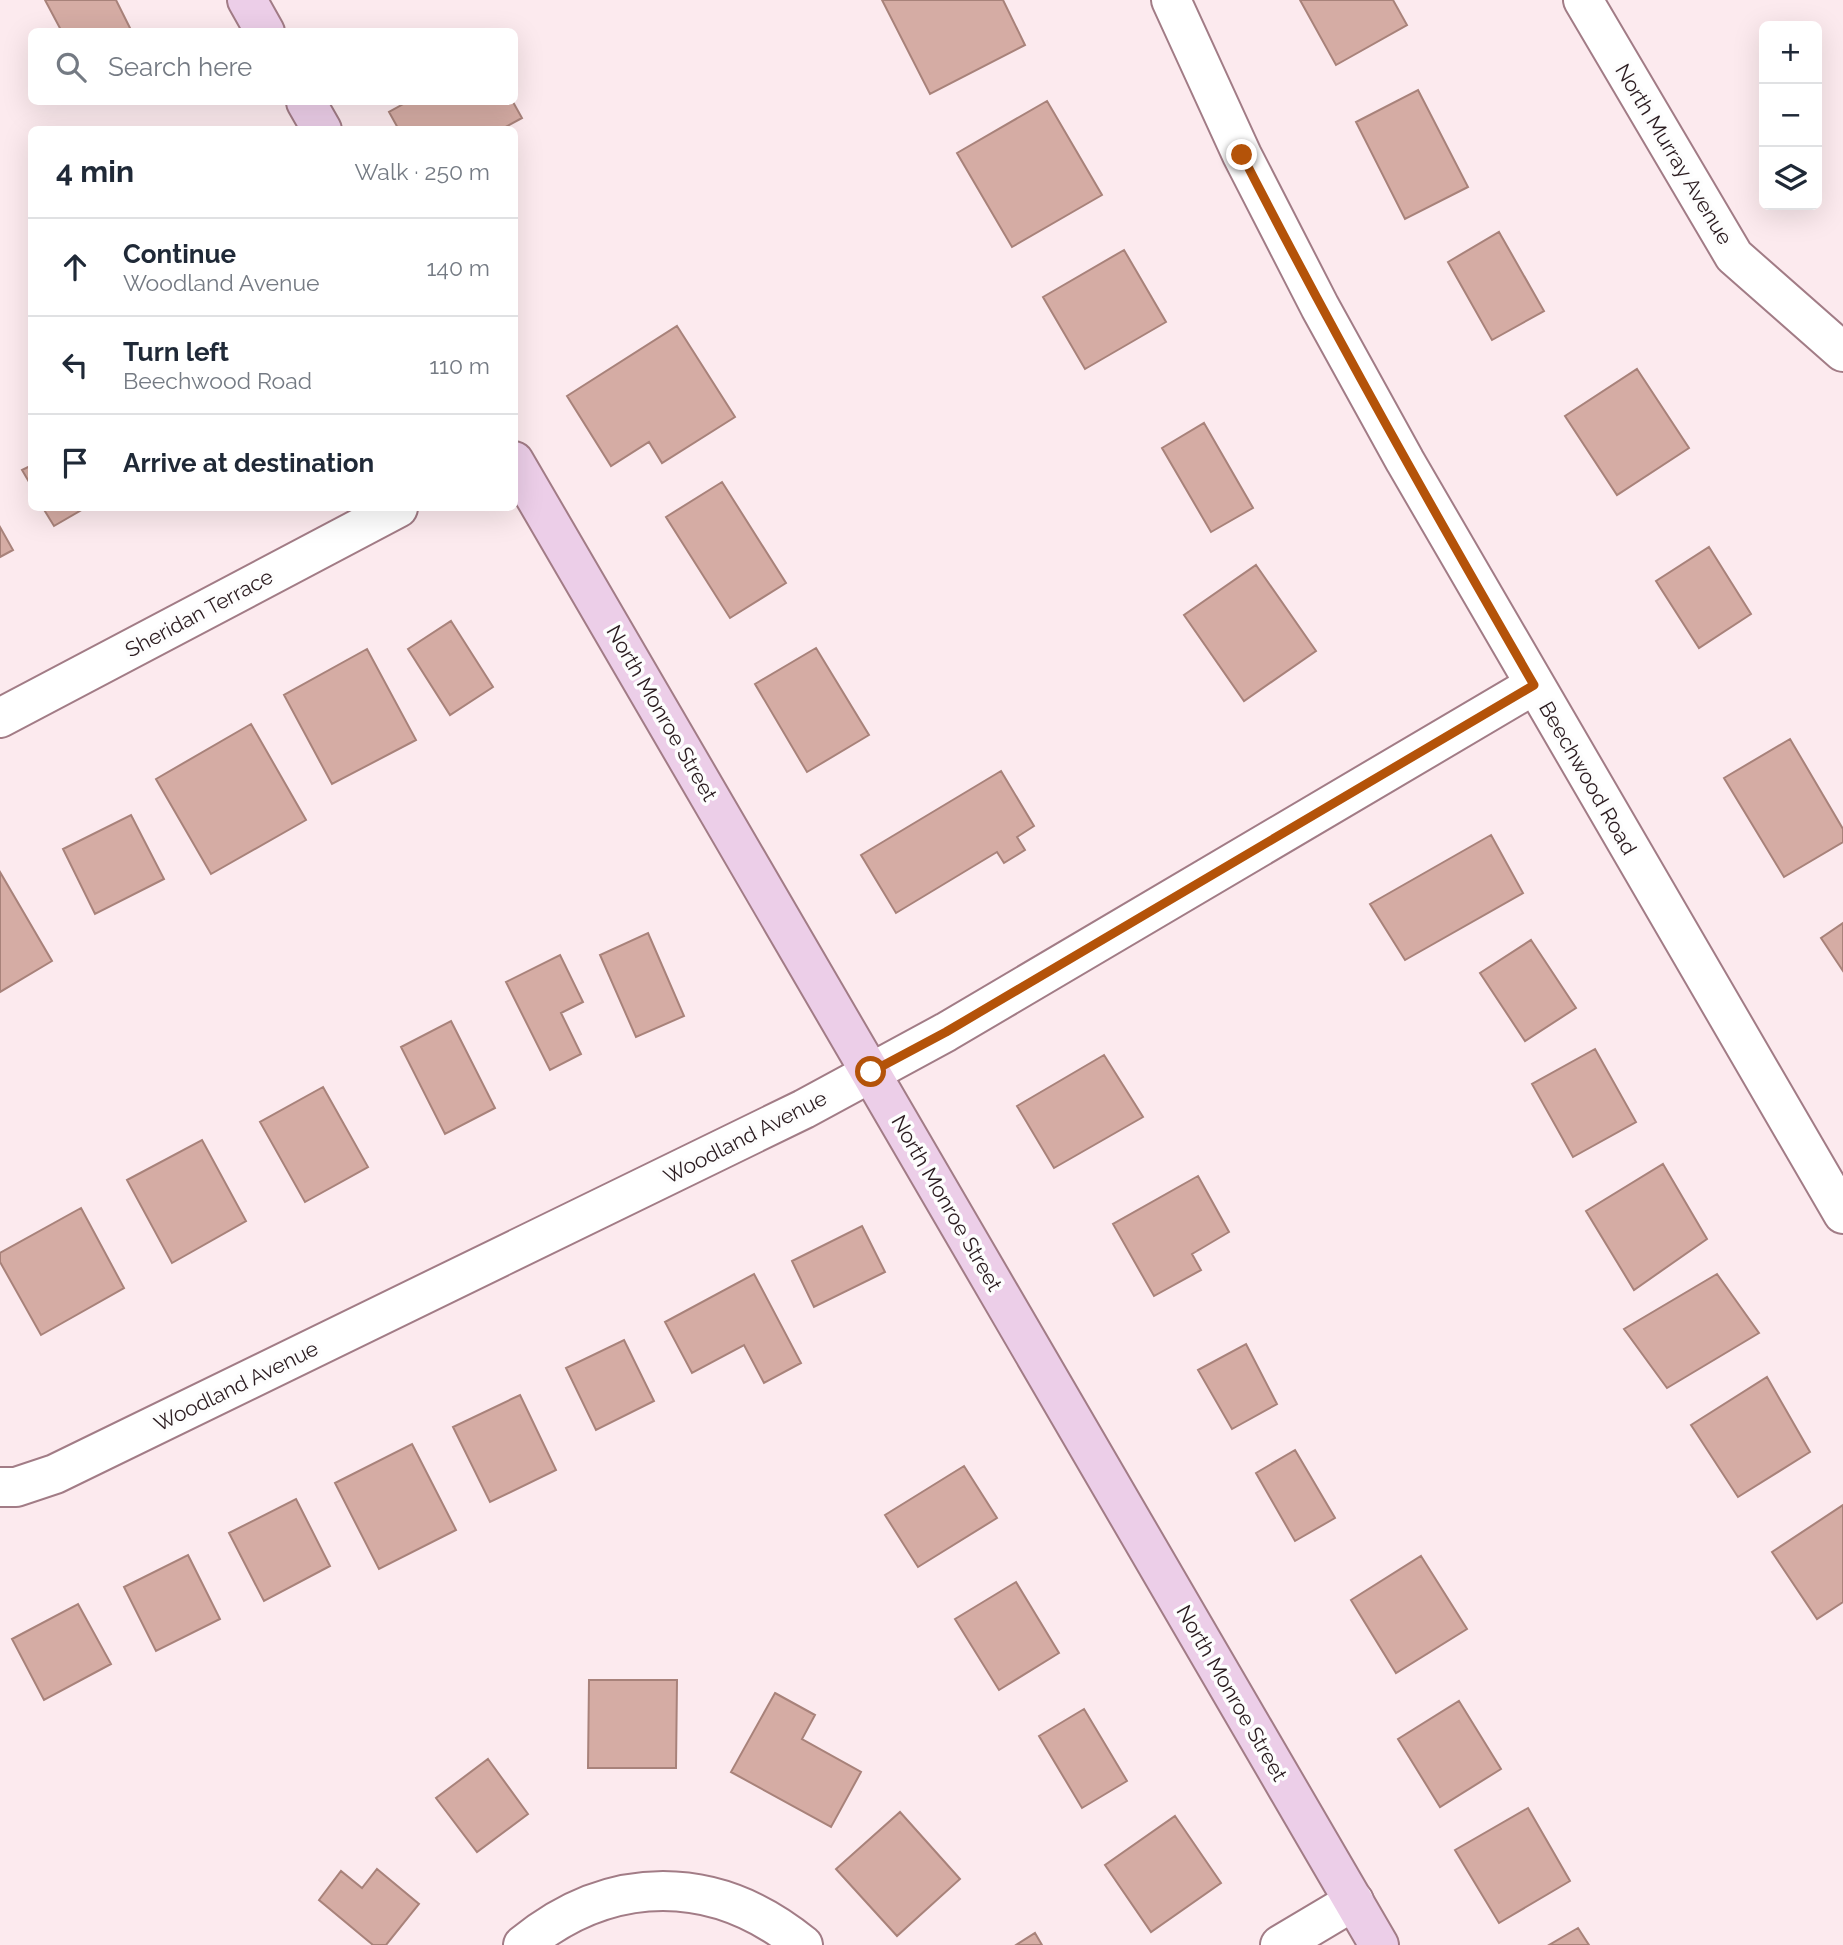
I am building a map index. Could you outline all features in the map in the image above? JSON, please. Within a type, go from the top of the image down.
[{"type":"main road","points":[[247,0],[263,28]]},
{"type":"main road","points":[[308,105],[320,126]]},
{"type":"main road","name":"North Monroe Street","points":[[518,468],[1380,1945]]},
{"type":"street","name":"Beechwood Road","points":[[1171,0],[1242,155],[1320,307],[1405,461],[1843,1214]]},
{"type":"street","name":"North Murray Avenue","points":[[1583,0],[1734,256],[1843,352]]},
{"type":"street","name":"Sheridan Terrace","points":[[0,718],[392,511]]},
{"type":"street","name":"Woodland Avenue","points":[[0,1487],[16,1487],[55,1474],[778,1122],[958,1025],[1534,685]]},
{"type":"street","points":[[523,1945],[544,1928],[586,1905],[628,1894],[669,1891],[709,1895],[747,1908],[779,1925],[803,1945]]},
{"type":"street","points":[[1280,1945],[1354,1901]]},
{"type":"building","points":[[45,0],[116,0],[130,28],[60,28]]},
{"type":"building","points":[[882,0],[1003,0],[1025,45],[930,94]]},
{"type":"building","points":[[1300,0],[1393,0],[1407,25],[1336,65]]},
{"type":"building","points":[[1418,90],[1468,187],[1405,219],[1356,122]]},
{"type":"building","points":[[1047,101],[1102,195],[1012,247],[957,153]]},
{"type":"building","points":[[402,105],[515,105],[522,118],[507,126],[397,126],[389,112]]},
{"type":"building","points":[[1499,232],[1544,311],[1492,340],[1448,262]]},
{"type":"building","points":[[1124,250],[1166,322],[1085,369],[1043,297]]},
{"type":"building","points":[[677,326],[735,417],[662,463],[649,442],[611,466],[567,396]]},
{"type":"building","points":[[1637,369],[1689,448],[1617,495],[1565,416]]},
{"type":"building","points":[[1204,423],[1253,508],[1211,532],[1162,448]]},
{"type":"building","points":[[28,467],[28,480],[22,470]]},
{"type":"building","points":[[722,482],[786,583],[730,618],[666,517]]},
{"type":"building","points":[[45,511],[80,511],[54,526]]},
{"type":"building","points":[[0,527],[13,550],[0,557]]},
{"type":"building","points":[[1709,547],[1751,614],[1699,648],[1656,581]]},
{"type":"building","points":[[1256,565],[1316,651],[1244,701],[1184,615]]},
{"type":"building","points":[[451,621],[493,687],[450,715],[408,649]]},
{"type":"building","points":[[816,648],[869,735],[807,772],[755,684]]},
{"type":"building","points":[[367,649],[416,740],[332,784],[284,695]]},
{"type":"building","points":[[251,724],[306,820],[211,874],[156,779]]},
{"type":"building","points":[[1790,739],[1843,829],[1843,842],[1784,877],[1724,778]]},
{"type":"building","points":[[1001,771],[1034,826],[1017,837],[1025,850],[1004,863],[997,852],[896,913],[861,855]]},
{"type":"building","points":[[131,815],[164,879],[95,914],[63,849]]},
{"type":"building","points":[[1491,835],[1523,893],[1405,960],[1370,904]]},
{"type":"building","points":[[0,872],[52,961],[0,992]]},
{"type":"building","points":[[1843,923],[1843,971],[1821,938]]},
{"type":"building","points":[[648,933],[684,1016],[636,1037],[600,955]]},
{"type":"building","points":[[1531,940],[1576,1008],[1525,1041],[1480,973]]},
{"type":"building","points":[[560,955],[583,1002],[561,1013],[581,1054],[550,1070],[506,982]]},
{"type":"building","points":[[451,1021],[495,1108],[445,1134],[401,1047]]},
{"type":"building","points":[[1595,1049],[1636,1122],[1573,1157],[1532,1084]]},
{"type":"building","points":[[1104,1055],[1143,1117],[1054,1168],[1017,1106]]},
{"type":"building","points":[[323,1087],[368,1167],[305,1202],[260,1122]]},
{"type":"building","points":[[202,1140],[246,1221],[172,1263],[127,1180]]},
{"type":"building","points":[[1663,1164],[1707,1239],[1634,1290],[1586,1211]]},
{"type":"building","points":[[1198,1176],[1229,1232],[1192,1254],[1201,1270],[1154,1296],[1113,1224]]},
{"type":"building","points":[[81,1208],[124,1288],[41,1335],[0,1262],[0,1253]]},
{"type":"building","points":[[862,1226],[885,1272],[814,1307],[792,1261]]},
{"type":"building","points":[[754,1274],[801,1363],[764,1383],[744,1345],[692,1373],[665,1322]]},
{"type":"building","points":[[1717,1274],[1759,1333],[1667,1388],[1624,1329]]},
{"type":"building","points":[[624,1340],[654,1401],[596,1430],[566,1368]]},
{"type":"building","points":[[1246,1344],[1277,1404],[1232,1429],[1198,1370]]},
{"type":"building","points":[[1767,1377],[1810,1452],[1738,1497],[1691,1425]]},
{"type":"building","points":[[520,1395],[556,1470],[490,1502],[453,1427]]},
{"type":"building","points":[[412,1444],[456,1530],[379,1569],[335,1483]]},
{"type":"building","points":[[1295,1450],[1335,1518],[1295,1541],[1256,1473]]},
{"type":"building","points":[[964,1466],[997,1518],[918,1567],[885,1515]]},
{"type":"building","points":[[296,1499],[330,1566],[264,1601],[229,1533]]},
{"type":"building","points":[[1843,1505],[1843,1602],[1817,1619],[1772,1552]]},
{"type":"building","points":[[188,1555],[220,1619],[156,1651],[124,1587]]},
{"type":"building","points":[[1421,1556],[1467,1629],[1396,1673],[1351,1600]]},
{"type":"building","points":[[1016,1582],[1059,1653],[999,1690],[955,1619]]},
{"type":"building","points":[[78,1604],[111,1664],[44,1700],[12,1639]]},
{"type":"building","points":[[589,1680],[677,1680],[676,1768],[588,1768]]},
{"type":"building","points":[[775,1693],[815,1715],[802,1739],[861,1772],[831,1827],[731,1772]]},
{"type":"building","points":[[1459,1701],[1501,1769],[1440,1807],[1398,1739]]},
{"type":"building","points":[[1084,1709],[1127,1781],[1082,1808],[1039,1736]]},
{"type":"building","points":[[488,1759],[528,1814],[477,1852],[436,1798]]},
{"type":"building","points":[[1528,1808],[1570,1881],[1499,1923],[1455,1850]]},
{"type":"building","points":[[900,1812],[960,1879],[897,1936],[836,1869]]},
{"type":"building","points":[[1175,1816],[1221,1883],[1151,1932],[1105,1865]]},
{"type":"building","points":[[377,1869],[419,1904],[386,1945],[373,1945],[319,1900],[341,1871],[362,1888]]},
{"type":"building","points":[[1578,1928],[1589,1945],[1549,1945]]},
{"type":"building","points":[[1035,1933],[1042,1945],[1016,1945]]},
{"type":"route","points":[[871,1072],[946,1032],[1534,685],[1320,307],[1242,155]]}]
